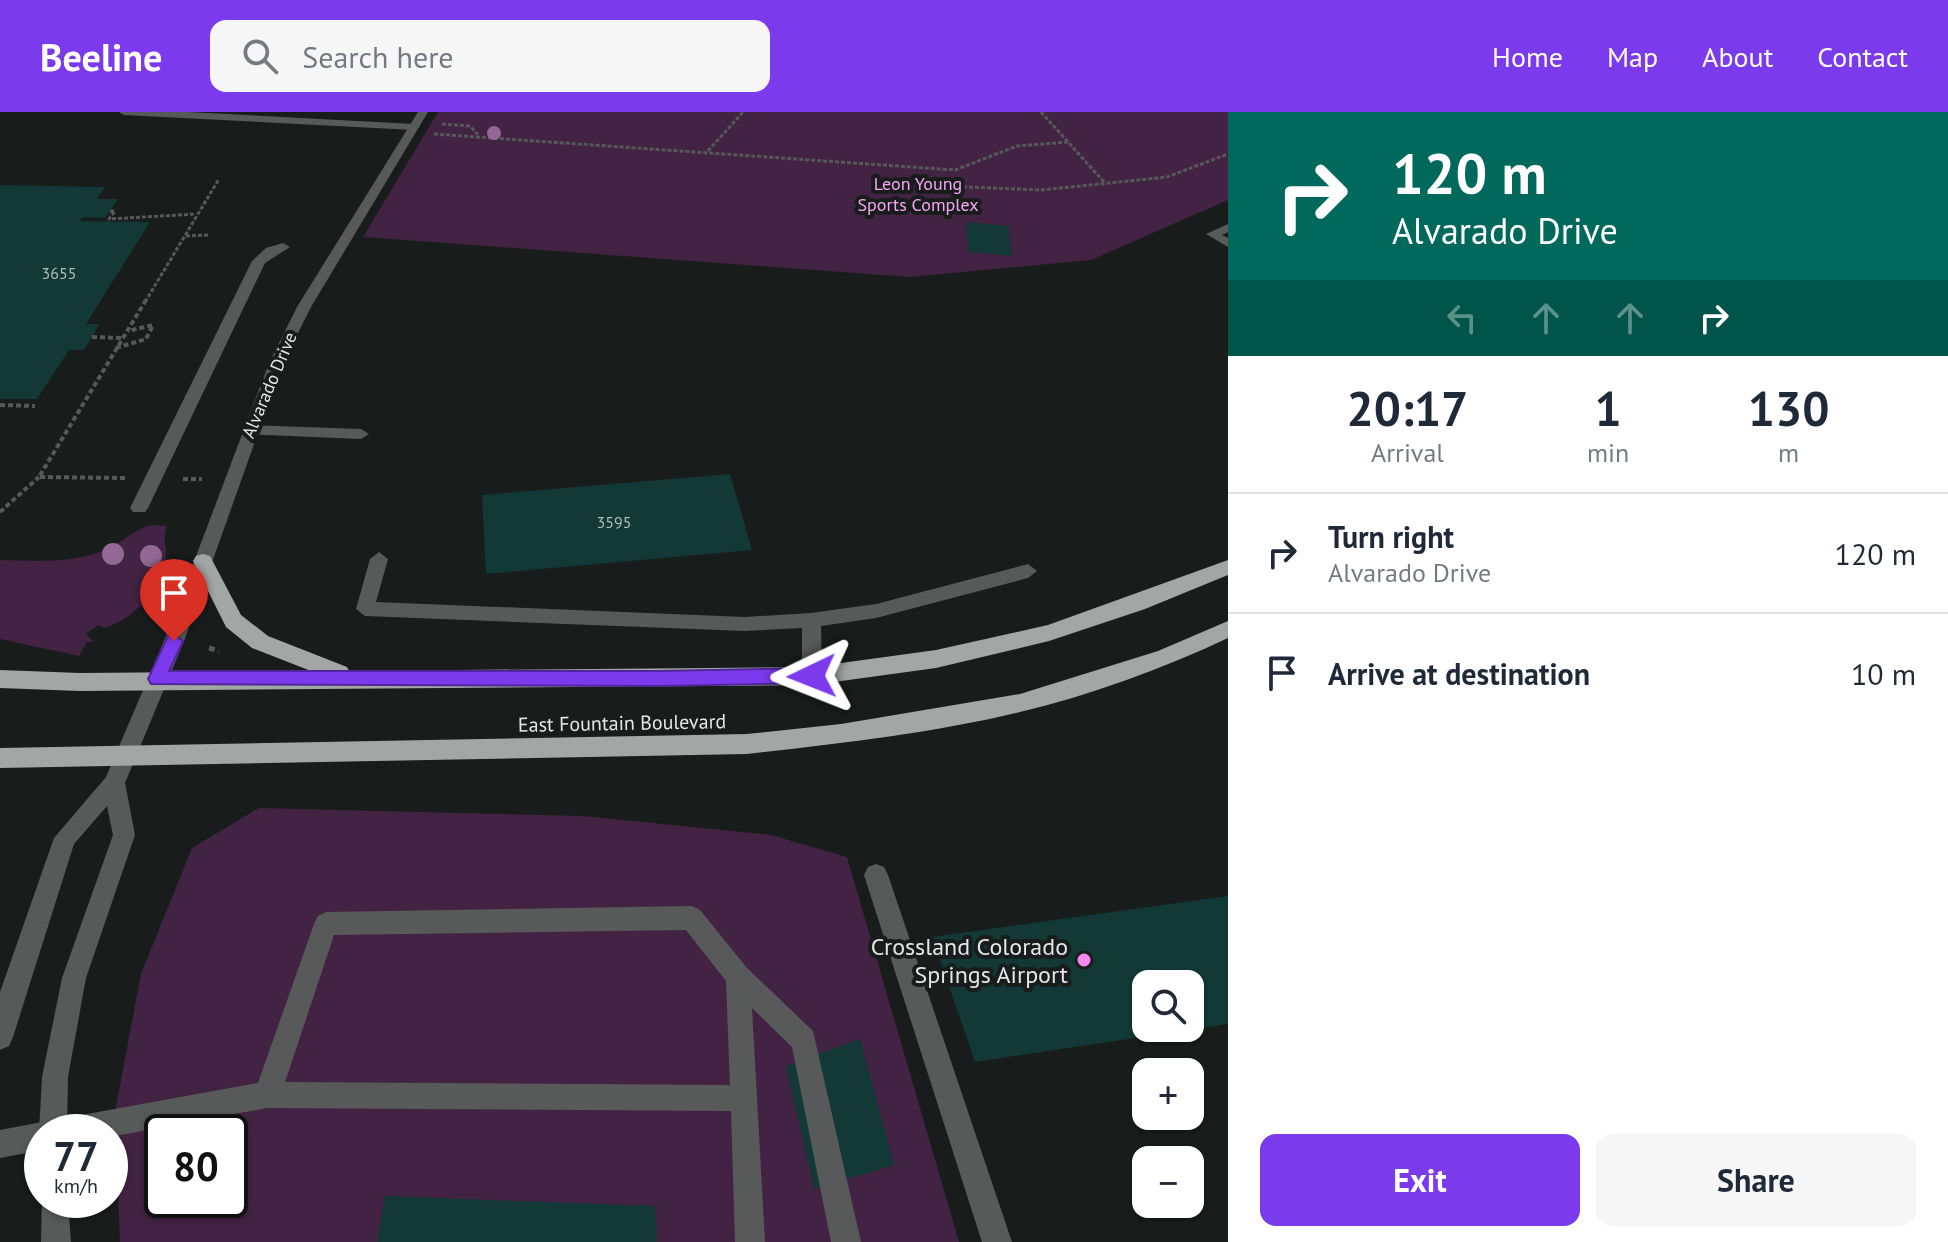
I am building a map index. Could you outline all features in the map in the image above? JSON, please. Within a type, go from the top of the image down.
[{"type":"highway","points":[[203,561],[233,621],[260,642],[352,678]]},
{"type":"highway","points":[[0,679],[80,682],[812,676],[936,659],[1049,633],[1138,603],[1228,567]]},
{"type":"highway","name":"East Fountain Boulevard","points":[[0,758],[747,744],[841,734],[1020,703],[1164,658],[1228,629]]},
{"type":"street","points":[[124,112],[414,127]]},
{"type":"street","name":"Alvarado Drive","points":[[114,783],[224,509],[249,430],[304,307],[423,112]]},
{"type":"street","points":[[1228,228],[1212,234],[1228,243]]},
{"type":"street","points":[[139,508],[259,261],[271,251],[283,247]]},
{"type":"street","points":[[249,430],[361,434]]},
{"type":"street","points":[[379,559],[365,609],[745,624],[811,620],[876,611],[1028,571]]},
{"type":"street","points":[[811,620],[812,676]]},
{"type":"street","points":[[0,1037],[65,838],[114,783]]},
{"type":"street","points":[[54,1114],[55,1077],[74,978],[124,835],[114,783]]},
{"type":"street","points":[[876,875],[997,1242]]},
{"type":"street","points":[[267,1095],[326,924],[692,918],[738,977],[804,1040],[846,1242]]},
{"type":"street","points":[[738,977],[750,1242]]},
{"type":"street","points":[[128,1120],[267,1095],[744,1098]]},
{"type":"street","points":[[0,1144],[24,1139]]},
{"type":"street","points":[[55,1218],[56,1242]]},
{"type":"path","points":[[707,152],[743,112]]},
{"type":"path","points":[[1041,112],[1106,183]]},
{"type":"path","points":[[435,124],[470,126],[480,137]]},
{"type":"path","points":[[429,133],[955,170],[1017,146],[1069,142]]},
{"type":"path","points":[[915,185],[1042,190],[1167,177],[1228,154]]},
{"type":"path","points":[[0,512],[39,477],[219,179]]},
{"type":"path","points":[[110,211],[115,211],[109,219],[139,220],[154,215],[197,214]]},
{"type":"path","points":[[185,236],[209,235]]},
{"type":"path","points":[[116,348],[146,339],[153,325],[127,331]]},
{"type":"path","points":[[92,337],[122,338]]},
{"type":"path","points":[[0,405],[35,406]]},
{"type":"path","points":[[39,477],[202,479]]},
{"type":"green space","name":"Leon Young Sports Complex","points":[[438,112],[1228,112],[1228,200],[1091,260],[910,277],[363,237]]},
{"type":"green space","points":[[151,525],[167,526],[166,556],[160,580],[145,601],[126,618],[105,628],[98,625],[86,634],[94,642],[87,642],[79,656],[0,639],[0,560],[54,560],[94,554]]},
{"type":"green space","points":[[259,808],[583,816],[771,835],[847,857],[959,1242],[120,1242],[119,1218],[128,1218],[128,1114],[115,1112],[141,974],[192,848]]},
{"type":"building","points":[[0,185],[105,187],[97,199],[118,199],[105,218],[83,217],[80,221],[150,222],[86,324],[99,324],[84,350],[69,350],[37,399],[0,399]]},
{"type":"building","points":[[966,222],[1008,226],[1012,256],[968,252]]},
{"type":"building","points":[[730,474],[752,550],[486,574],[482,495]]},
{"type":"building","name":"Crossland Colorado Springs Airport","points":[[1228,896],[1228,1024],[1204,1028],[1204,970],[1132,970],[1132,1039],[975,1062],[932,937]]},
{"type":"building","points":[[860,1039],[894,1165],[814,1189],[786,1066]]},
{"type":"building","points":[[385,1196],[655,1206],[657,1242],[377,1242]]},
{"type":"place","name":"Crossland Colorado Springs Airport","points":[[1084,960]]},
{"type":"route","points":[[174,641],[157,679],[812,676]]}]
